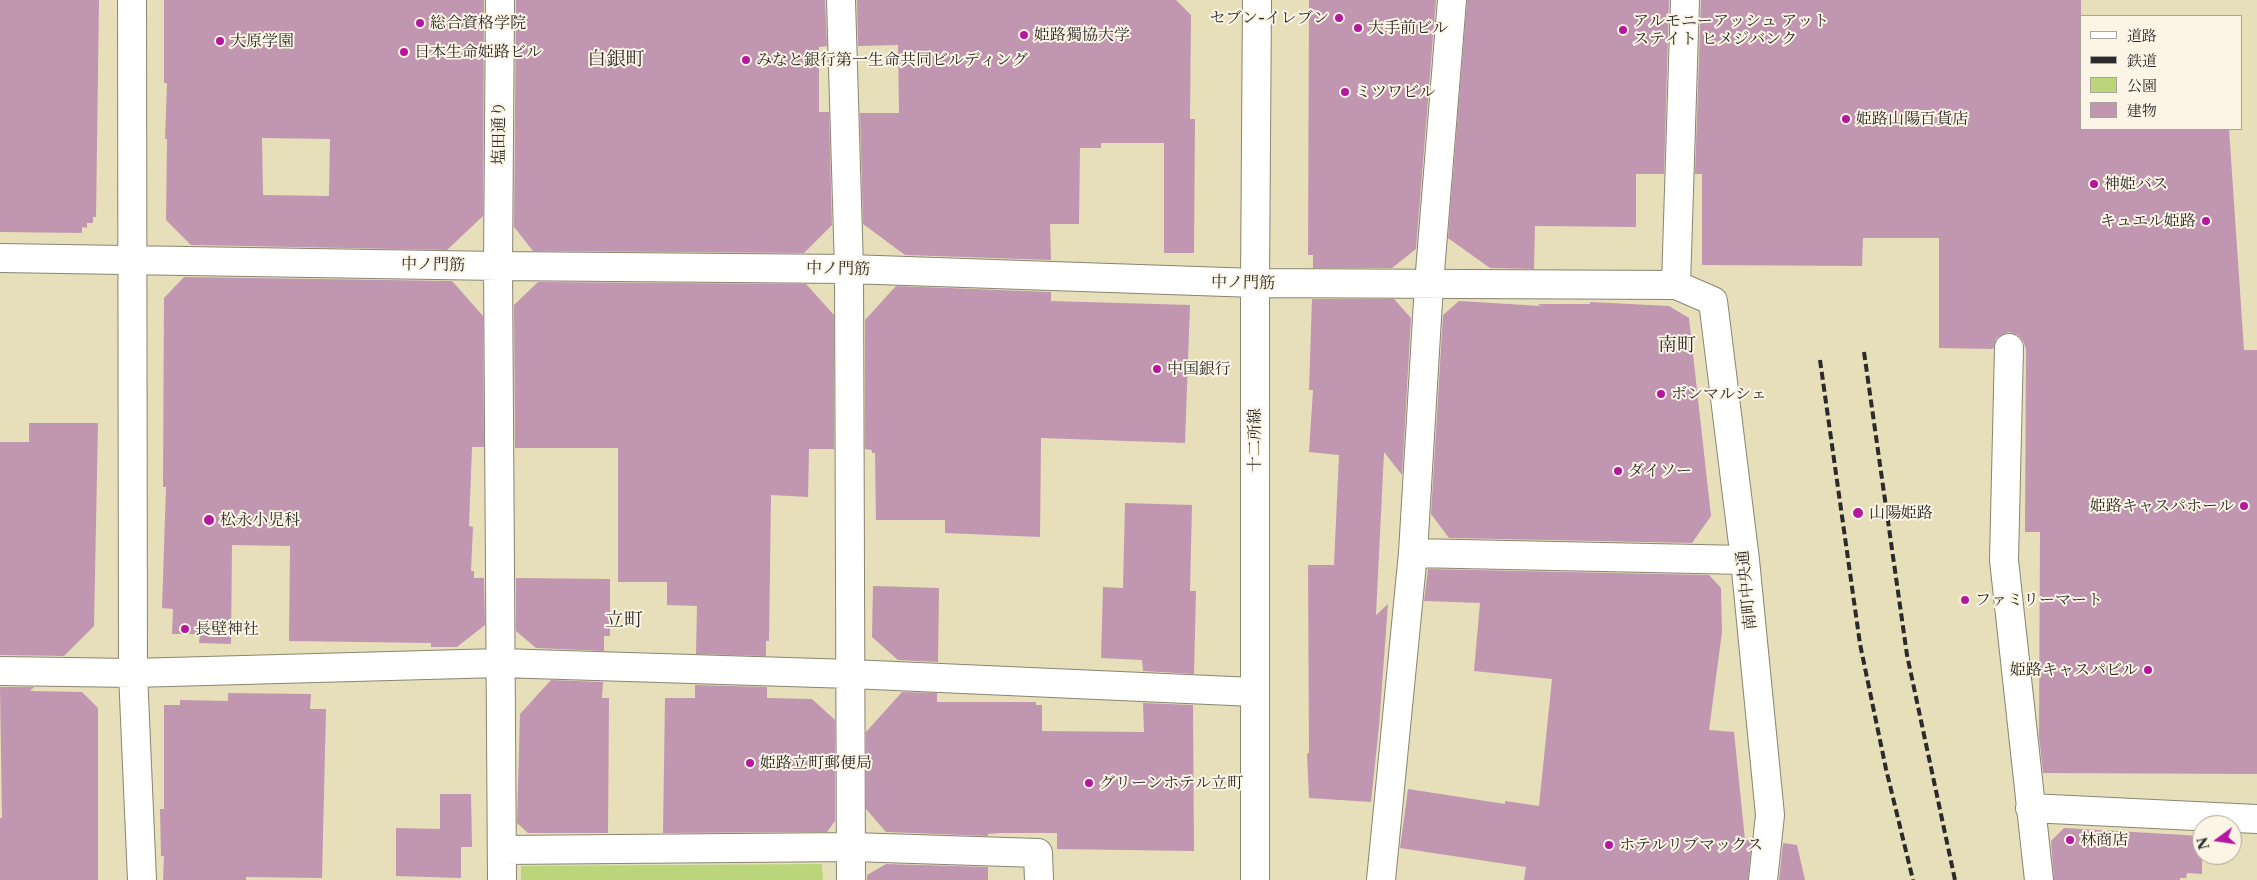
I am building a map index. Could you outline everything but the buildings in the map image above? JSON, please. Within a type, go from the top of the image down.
[{"type":"street","points":[[132,0],[130,260],[133,673],[142,880]]},
{"type":"street","name":"塩田通り","points":[[500,0],[498,266],[502,880]]},
{"type":"street","points":[[840,0],[849,269],[851,880]]},
{"type":"street","name":"十二所線","points":[[1256,880],[1254,692],[1257,0]]},
{"type":"street","points":[[1381,880],[1413,553],[1429,284],[1452,0]]},
{"type":"street","points":[[1676,285],[1685,0]]},
{"type":"street","name":"中ノ門筋","points":[[0,258],[498,266],[849,269],[1255,283],[1676,285]]},
{"type":"street","name":"南町中央通","points":[[1676,285],[1713,301],[1745,560],[1770,815],[1763,880]]},
{"type":"street","points":[[2009,348],[2004,560],[2038,880]]},
{"type":"street","points":[[1413,553],[1745,560]]},
{"type":"street","points":[[0,671],[133,673],[500,663],[851,674],[1254,692]]},
{"type":"street","points":[[2030,808],[2257,818]]},
{"type":"street","points":[[502,850],[852,847],[1038,853],[1039,880]]},
{"type":"green space","points":[[822,864],[823,880],[521,880],[521,866]]},
{"type":"railway","points":[[1864,352],[1907,655],[1955,880]]},
{"type":"railway","points":[[1820,360],[1860,644],[1886,769],[1913,880]]},
{"type":"place","name":"セブン-イレブン","points":[[1339,18]]},
{"type":"place","name":"総合資格学院","points":[[420,23]]},
{"type":"place","name":"大手前ビル","points":[[1358,28]]},
{"type":"place","name":"アルモニーアッシュ アット ステイト ヒメジバンク","points":[[1623,30]]},
{"type":"place","name":"姫路獨協大学","points":[[1024,35]]},
{"type":"place","name":"大原学園","points":[[220,41]]},
{"type":"place","name":"日本生命姫路ビル","points":[[404,52]]},
{"type":"place","name":"みなと銀行第一生命共同ビルディング","points":[[746,60]]},
{"type":"place","name":"ミツワビル","points":[[1345,92]]},
{"type":"place","name":"姫路山陽百貨店","points":[[1846,119]]},
{"type":"place","name":"神姫バス","points":[[2094,184]]},
{"type":"place","name":"キュエル姫路","points":[[2206,221]]},
{"type":"place","name":"中国銀行","points":[[1157,369]]},
{"type":"place","name":"ボンマルシェ","points":[[1661,394]]},
{"type":"place","name":"ダイソー","points":[[1618,471]]},
{"type":"place","name":"姫路キャスパホール","points":[[2244,506]]},
{"type":"place","name":"山陽姫路","points":[[1858,513]]},
{"type":"place","name":"松永小児科","points":[[209,520]]},
{"type":"place","name":"ファミリーマート","points":[[1965,600]]},
{"type":"place","name":"長壁神社","points":[[185,629]]},
{"type":"place","name":"姫路キャスパビル","points":[[2148,670]]},
{"type":"place","name":"姫路立町郵便局","points":[[750,763]]},
{"type":"place","name":"グリーンホテル立町","points":[[1089,783]]},
{"type":"place","name":"林商店","points":[[2070,840]]},
{"type":"place","name":"ホテルリブマックス","points":[[1609,845]]},
{"type":"district","name":"白銀町","points":[[616,60]]},
{"type":"district","name":"南町","points":[[1677,346]]},
{"type":"district","name":"立町","points":[[624,621]]}]
